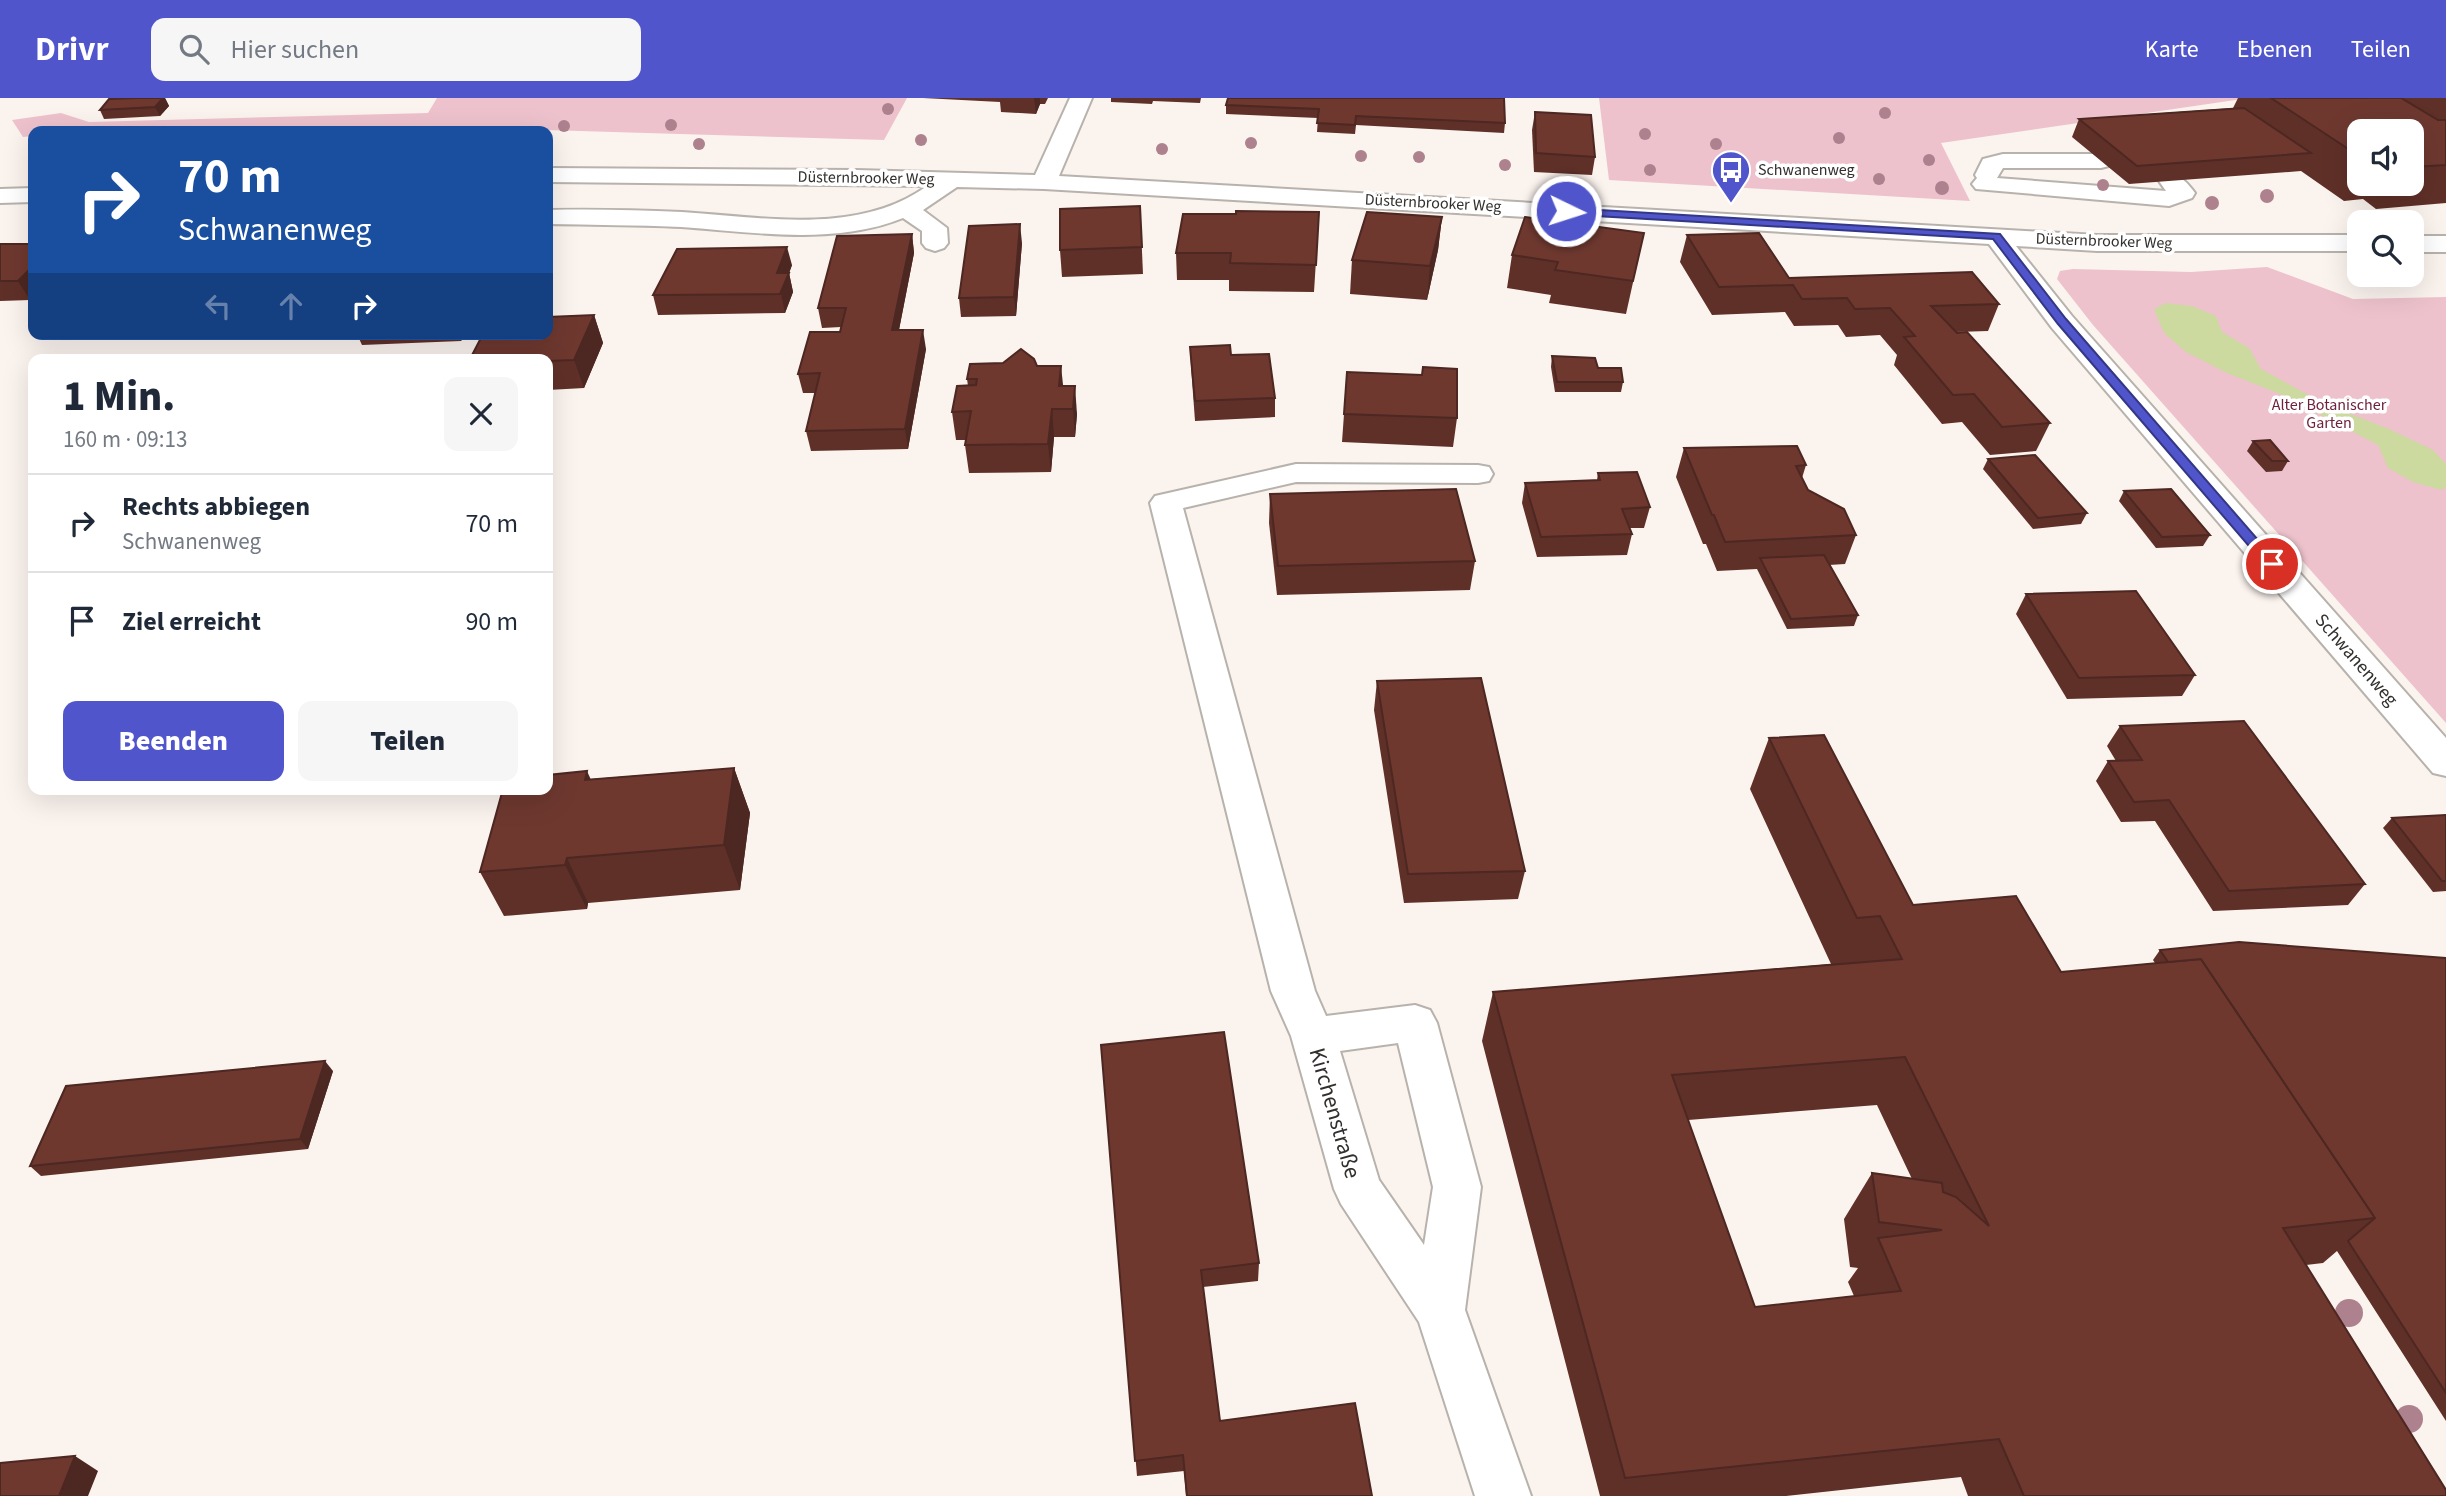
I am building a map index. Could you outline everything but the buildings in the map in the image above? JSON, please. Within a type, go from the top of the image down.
[{"type":"street","points":[[1045,182],[1081,98]]},
{"type":"street","points":[[2101,161],[2003,161],[1991,164],[1994,215],[2169,199],[2183,193],[2171,181]]},
{"type":"street","name":"Düsternbrooker Weg","points":[[553,175],[1045,182],[1994,215],[2190,244],[2347,243]]},
{"type":"street","points":[[553,217],[648,218],[782,226],[855,223],[906,210],[939,192],[951,180]]},
{"type":"street","points":[[0,196],[28,195]]},
{"type":"street","points":[[906,210],[934,228],[935,243]]},
{"type":"street","name":"Schwanenweg","points":[[1994,215],[2080,342],[2446,763]]},
{"type":"street","points":[[2424,244],[2446,244]]},
{"type":"street","points":[[1313,1037],[1293,991],[1166,503],[1296,473],[1478,474]]},
{"type":"street","name":"Kirchenstraße","points":[[1440,1310],[1457,1187],[1415,1023],[1313,1037],[1358,1189],[1440,1310],[1503,1496]]},
{"type":"green space","points":[[437,98],[907,98],[884,140],[553,130],[553,126],[28,126],[28,136],[23,137],[12,120],[61,113],[89,122],[428,113]]},
{"type":"green space","points":[[1599,98],[2249,98],[1941,143],[1970,201],[1609,180]]},
{"type":"green space","name":"Alter Botanischer Garten","points":[[2267,267],[2353,299],[2446,297],[2446,723],[2093,325],[2057,279],[2060,271],[2073,269],[2191,272]]},
{"type":"shaded area","points":[[2166,303],[2192,306],[2216,316],[2222,332],[2249,348],[2261,369],[2325,404],[2433,450],[2446,464],[2446,487],[2441,490],[2413,482],[2388,468],[2378,445],[2285,396],[2227,373],[2186,352],[2164,333],[2154,309]]},
{"type":"place","name":"Schwanenweg","points":[[1731,204]]},
{"type":"route","points":[[1566,211],[1996,236],[2062,322],[2272,564]]}]
